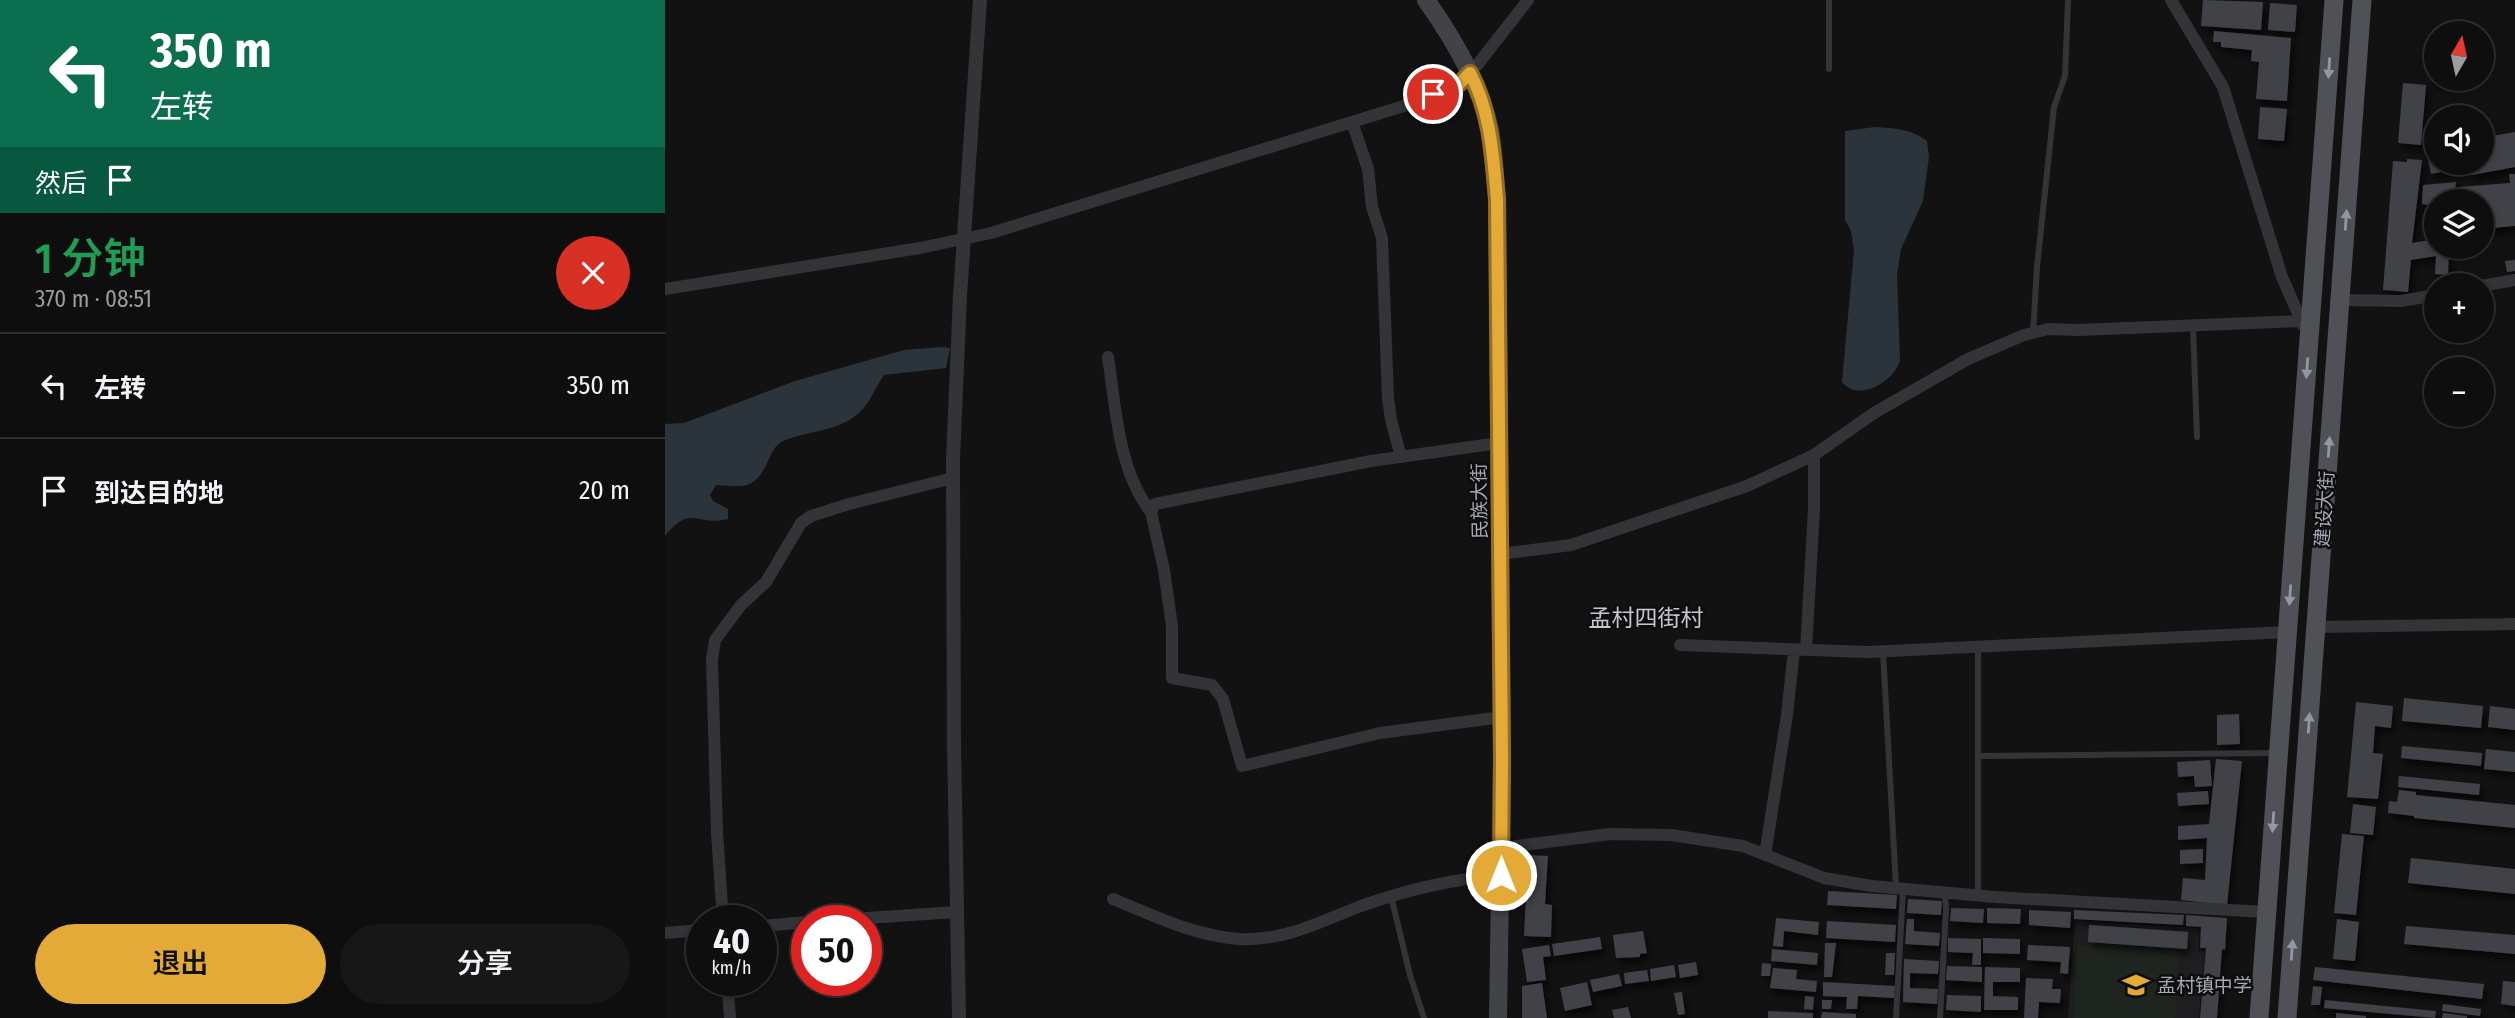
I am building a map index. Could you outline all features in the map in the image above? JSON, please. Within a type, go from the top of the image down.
[{"type":"main road","name":"民族大街","points":[[1426,0],[1470,73],[1482,101],[1490,130],[1497,199],[1502,717],[1498,1018]]},
{"type":"main road","name":"建设大街","points":[[2259,1018],[2287,632],[2305,330],[2334,0]]},
{"type":"main road","name":"建设大街","points":[[2287,1018],[2362,0]]},
{"type":"street","points":[[959,1018],[953,478],[964,239],[980,0]]},
{"type":"street","points":[[665,289],[920,248],[1005,229],[1407,105],[1459,84],[1528,0]]},
{"type":"street","points":[[1500,554],[1571,545],[1747,486],[1814,455],[1874,413],[1968,359],[2033,333],[2048,329],[2193,326],[2305,330],[2283,277],[2223,87],[2171,0]]},
{"type":"street","points":[[1352,122],[1368,169],[1372,207],[1382,238],[1388,398],[1401,457]]},
{"type":"street","points":[[2494,284],[2515,280]]},
{"type":"street","points":[[2340,300],[2401,301],[2424,297]]},
{"type":"street","points":[[1108,357],[1131,478],[1139,497],[1151,512],[1164,570],[1172,626],[1172,678],[1212,685],[1223,699],[1242,766],[1380,733],[1502,717]]},
{"type":"street","points":[[1151,512],[1155,505],[1401,457],[1499,443]]},
{"type":"street","points":[[1765,855],[1800,650],[1814,509],[1814,455]]},
{"type":"street","points":[[722,905],[713,700],[712,660],[715,640],[741,605],[766,582],[801,523],[811,516],[953,478]]},
{"type":"street","points":[[2316,627],[2515,624]]},
{"type":"street","points":[[1680,645],[1883,652],[2287,632]]},
{"type":"street","points":[[1501,848],[1610,834],[1641,834],[1742,846],[1823,878],[1899,889],[2266,912]]},
{"type":"street","points":[[1113,899],[1182,927],[1209,935],[1239,939],[1290,935],[1391,896],[1470,878],[1501,875]]},
{"type":"street","points":[[882,917],[957,912]]},
{"type":"street","points":[[665,933],[686,931]]},
{"type":"street","points":[[728,996],[730,1018]]},
{"type":"lane","points":[[1829,0],[1829,69]]},
{"type":"lane","points":[[2033,333],[2037,267],[2054,107],[2065,76],[2068,0]]},
{"type":"lane","points":[[2193,326],[2197,437]]},
{"type":"lane","points":[[1978,647],[1978,895]]},
{"type":"lane","points":[[1883,652],[1899,889],[1896,1018]]},
{"type":"lane","points":[[1979,756],[2278,753]]},
{"type":"lane","points":[[1940,1018],[1945,892]]},
{"type":"lane","points":[[1391,896],[1410,975],[1424,1018]]},
{"type":"shaded area","points":[[1875,127],[1903,130],[1921,137],[1927,141],[1929,157],[1923,201],[1901,249],[1897,275],[1900,361],[1891,376],[1883,382],[1866,390],[1857,390],[1842,382],[1854,250],[1851,231],[1845,220],[1845,131]]},
{"type":"shaded area","points":[[950,348],[946,368],[884,375],[867,404],[851,419],[832,428],[781,442],[773,450],[758,477],[748,485],[716,485],[710,495],[713,501],[728,509],[728,519],[717,521],[688,518],[674,526],[665,536],[665,424],[684,423],[795,381],[904,350]]},
{"type":"shaded area","name":"孟村镇中学","points":[[2075,921],[2200,928],[2198,950],[2205,951],[2199,1018],[2068,1018]]},
{"type":"shaded area","points":[[2077,945],[2180,951],[2175,1018],[2073,1018]]},
{"type":"building","points":[[2203,0],[2263,2],[2261,30],[2201,26]]},
{"type":"building","points":[[2270,3],[2297,5],[2295,32],[2268,30]]},
{"type":"building","points":[[2214,31],[2291,38],[2287,101],[2256,99],[2259,62],[2251,61],[2252,50],[2221,47],[2221,42],[2213,42]]},
{"type":"building","points":[[2403,83],[2424,85],[2421,145],[2398,143]]},
{"type":"building","points":[[2260,107],[2287,109],[2284,141],[2258,139]]},
{"type":"building","points":[[2515,132],[2515,167],[2494,171],[2494,136]]},
{"type":"building","points":[[2407,159],[2422,160],[2412,243],[2424,241],[2424,258],[2411,260],[2408,292],[2383,290],[2393,161],[2407,162]]},
{"type":"building","points":[[2509,174],[2515,174],[2515,226],[2494,228],[2494,189],[2459,189],[2459,187],[2510,183]]},
{"type":"building","points":[[2456,182],[2455,189],[2424,189],[2424,204],[2423,185]]},
{"type":"building","points":[[2436,259],[2449,259],[2448,273],[2435,273]]},
{"type":"building","points":[[2515,260],[2515,271],[2507,272],[2505,261]]},
{"type":"building","points":[[2404,698],[2483,706],[2481,728],[2402,721]]},
{"type":"building","points":[[2356,702],[2393,706],[2391,728],[2375,726],[2373,753],[2383,754],[2378,799],[2347,797]]},
{"type":"building","points":[[2490,706],[2515,709],[2515,730],[2488,727]]},
{"type":"building","points":[[2239,714],[2240,744],[2217,745],[2217,715]]},
{"type":"building","points":[[2402,746],[2482,753],[2481,766],[2401,758]]},
{"type":"building","points":[[2486,749],[2515,752],[2515,772],[2484,769]]},
{"type":"building","points":[[2216,759],[2242,761],[2227,905],[2181,900],[2183,878],[2205,880],[2207,838],[2178,840],[2178,826],[2209,824]]},
{"type":"building","points":[[2210,760],[2212,786],[2195,787],[2194,776],[2178,777],[2177,762]]},
{"type":"building","points":[[2399,776],[2480,784],[2479,795],[2398,787]]},
{"type":"building","points":[[2399,790],[2416,792],[2416,795],[2515,805],[2515,828],[2388,813],[2389,801],[2397,802]]},
{"type":"building","points":[[2208,791],[2209,804],[2178,806],[2177,793]]},
{"type":"building","points":[[2353,804],[2376,807],[2373,835],[2350,833]]},
{"type":"building","points":[[2342,834],[2364,836],[2356,915],[2334,913]]},
{"type":"building","points":[[2203,849],[2203,863],[2180,864],[2180,850]]},
{"type":"building","points":[[1528,855],[1548,856],[1545,904],[1552,905],[1551,937],[1524,936]]},
{"type":"building","points":[[2411,858],[2515,869],[2515,894],[2408,883]]},
{"type":"building","points":[[1828,891],[1897,895],[1896,909],[1827,905]]},
{"type":"building","points":[[1908,899],[1942,901],[1941,915],[1907,913]]},
{"type":"building","points":[[1951,908],[1984,909],[1983,923],[1950,921]]},
{"type":"building","points":[[1987,908],[2021,909],[2020,924],[1987,923]]},
{"type":"building","points":[[2029,910],[2071,912],[2070,928],[2029,925]]},
{"type":"building","points":[[2074,910],[2184,915],[2183,925],[2074,919]]},
{"type":"building","points":[[2186,915],[2227,918],[2217,1018],[2200,1018],[2206,948],[2200,948],[2201,927],[2186,926]]},
{"type":"building","points":[[1776,918],[1819,922],[1818,935],[1784,931],[1783,947],[1773,946]]},
{"type":"building","points":[[1907,919],[1914,919],[1914,931],[1940,933],[1939,946],[1905,944]]},
{"type":"building","points":[[2337,919],[2359,922],[2355,961],[2333,959]]},
{"type":"building","points":[[1827,921],[1896,925],[1895,942],[1826,938]]},
{"type":"building","points":[[2089,925],[2188,932],[2187,949],[2088,942]]},
{"type":"building","points":[[2406,926],[2515,935],[2515,954],[2404,944]]},
{"type":"building","points":[[1643,931],[1647,953],[1640,954],[1640,957],[1616,958],[1613,935]]},
{"type":"building","points":[[1600,937],[1602,949],[1554,956],[1552,944]]},
{"type":"building","points":[[1948,938],[1981,939],[1981,965],[1972,965],[1973,953],[1948,952]]},
{"type":"building","points":[[1983,938],[2020,939],[2020,954],[1983,953]]},
{"type":"building","points":[[1825,943],[1836,943],[1832,977],[1824,977]]},
{"type":"building","points":[[1549,945],[1551,956],[1543,957],[1546,980],[1527,982],[1522,949]]},
{"type":"building","points":[[2028,945],[2070,947],[2068,974],[2060,973],[2061,962],[2027,960]]},
{"type":"building","points":[[1772,949],[1818,953],[1817,965],[1771,961]]},
{"type":"building","points":[[1886,953],[1895,953],[1894,975],[1885,975]]},
{"type":"building","points":[[1904,959],[1939,961],[1938,974],[1910,973],[1910,988],[1938,989],[1937,1004],[1903,1002]]},
{"type":"building","points":[[1696,962],[1698,975],[1680,978],[1678,965]]},
{"type":"building","points":[[1762,963],[1771,964],[1770,976],[1761,976]]},
{"type":"building","points":[[1674,965],[1676,977],[1651,981],[1650,969]]},
{"type":"building","points":[[1947,966],[1982,967],[1982,982],[1946,980]]},
{"type":"building","points":[[1985,967],[2020,968],[2020,982],[1993,982],[1993,996],[2018,997],[2018,1010],[1984,1010]]},
{"type":"building","points":[[2315,967],[2484,984],[2482,999],[2313,980]]},
{"type":"building","points":[[1773,968],[1797,970],[1796,979],[1817,981],[1816,992],[1770,988]]},
{"type":"building","points":[[1647,970],[1649,981],[1625,984],[1624,973]]},
{"type":"building","points":[[1619,974],[1622,986],[1593,992],[1590,980]]},
{"type":"building","points":[[2026,978],[2053,979],[2052,989],[2061,989],[2060,1003],[2039,1002],[2038,1018],[2024,1018]]},
{"type":"building","points":[[2503,981],[2515,982],[2515,1006],[2501,1004]]},
{"type":"building","points":[[1587,982],[1592,1005],[1565,1011],[1560,988]]},
{"type":"building","points":[[1823,982],[1895,986],[1894,998],[1858,996],[1857,1009],[1846,1009],[1847,997],[1823,996]]},
{"type":"building","points":[[1542,983],[1547,1018],[1522,1018],[1522,986]]},
{"type":"building","points":[[2313,986],[2322,987],[2320,1005],[2311,1005]]},
{"type":"building","points":[[1682,992],[1685,1014],[1678,1015],[1674,993]]},
{"type":"building","points":[[1947,995],[1981,996],[1981,1012],[1946,1010]]},
{"type":"building","points":[[1805,996],[1814,997],[1813,1010],[1804,1009]]},
{"type":"building","points":[[1822,1000],[1832,1000],[1831,1009],[1822,1009]]},
{"type":"building","points":[[2325,1000],[2436,1011],[2435,1018],[2324,1008]]},
{"type":"building","points":[[2443,1004],[2481,1009],[2480,1016],[2442,1011]]},
{"type":"building","points":[[1628,1007],[1631,1018],[1614,1018],[1612,1010]]},
{"type":"building","points":[[1768,1011],[1813,1013],[1813,1018],[1768,1018]]},
{"type":"building","points":[[1822,1012],[1856,1014],[1856,1018],[1821,1018]]},
{"type":"building","points":[[2336,1013],[2366,1016],[2366,1018],[2336,1018]]},
{"type":"building","points":[[2443,1013],[2467,1016],[2467,1018],[2442,1018]]},
{"type":"place","name":"孟村镇中学","points":[[2136,985]]},
{"type":"district","name":"孟村四街村","points":[[1646,618]]},
{"type":"route","points":[[1433,94],[1459,84],[1470,73],[1490,130],[1494,163],[1497,199],[1501,875]]}]
